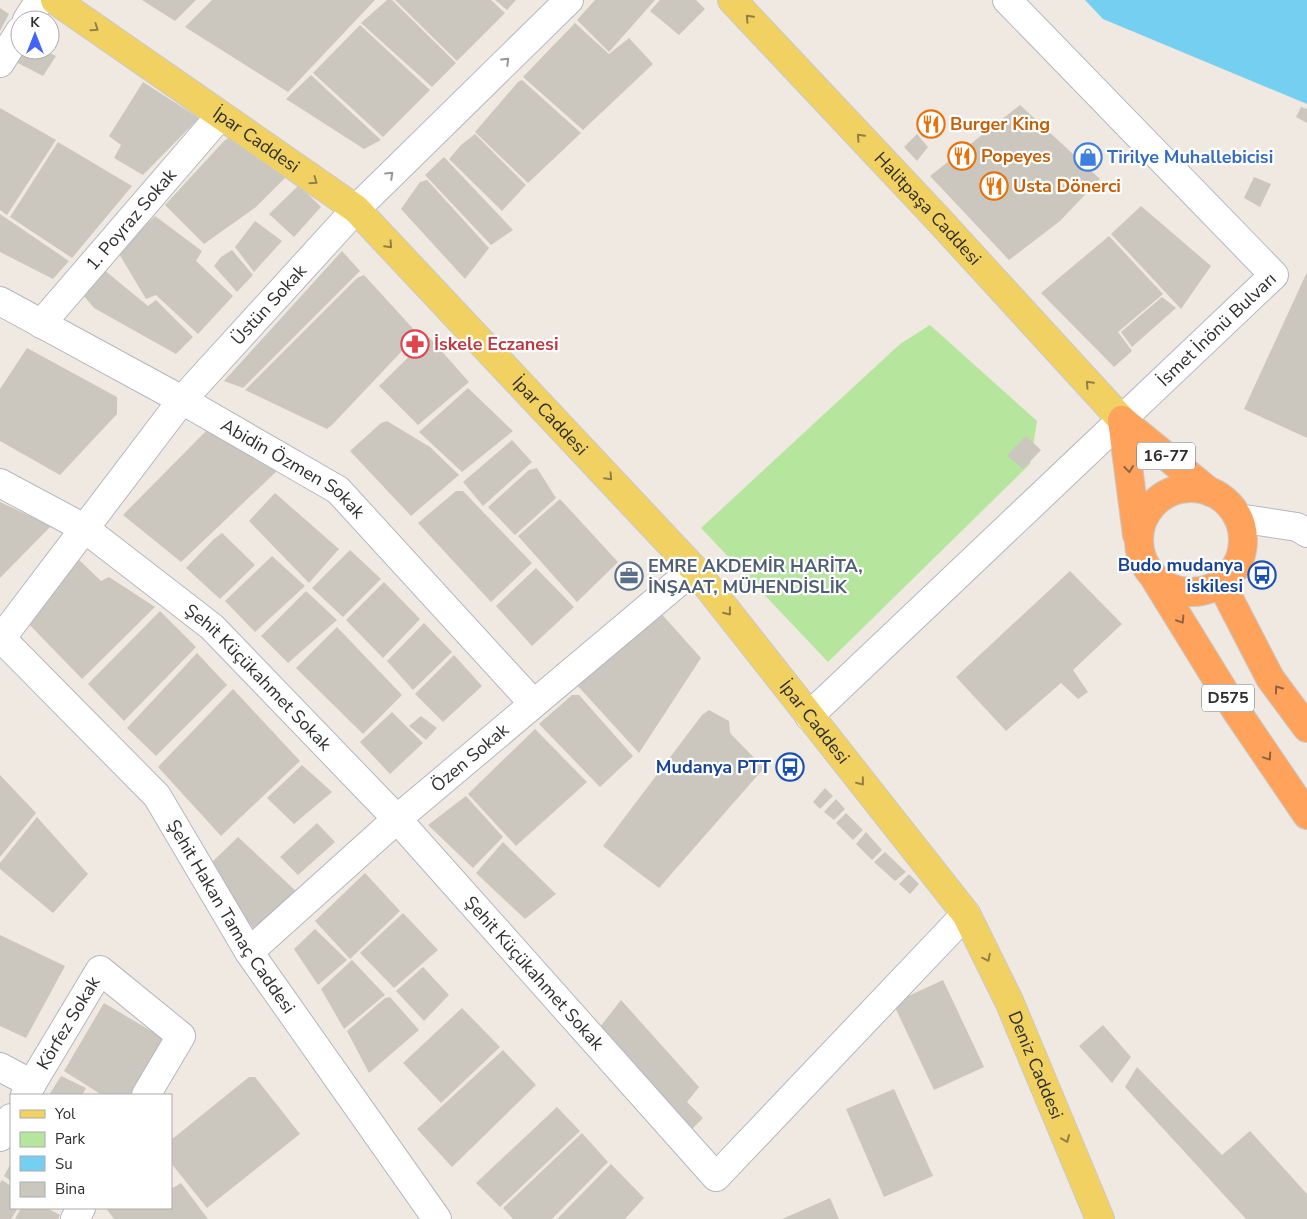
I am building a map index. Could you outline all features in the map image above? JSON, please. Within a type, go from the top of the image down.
[{"type":"highway","name":"16-77","points":[[1122,420],[1210,492]]},
{"type":"highway","points":[[1122,420],[1138,544]]},
{"type":"highway","name":"D575","points":[[1307,728],[1270,678],[1221,583],[1234,570],[1241,554],[1243,536],[1238,518],[1231,507],[1221,498],[1210,492],[1192,488],[1175,490],[1159,499],[1147,511],[1140,527],[1138,544],[1146,569],[1155,579],[1235,709],[1307,815]]},
{"type":"highway","points":[[1155,579],[1170,589],[1187,593],[1205,591],[1221,583]]},
{"type":"main road","name":"İpar Caddesi","points":[[55,0],[356,209],[694,569],[966,914]]},
{"type":"main road","name":"Halitpaşa Caddesi","points":[[732,0],[944,226],[1122,420]]},
{"type":"main road","name":"Deniz Caddesi","points":[[966,914],[1009,1001],[1100,1219]]},
{"type":"street","name":"Üstün Sokak","points":[[0,638],[182,400],[356,209],[569,0]]},
{"type":"street","name":"İsmet İnönü Bulvarı","points":[[1007,0],[1274,275],[1122,420]]},
{"type":"street","points":[[0,63],[10,47]]},
{"type":"street","name":"1. Poyraz Sokak","points":[[40,324],[220,116]]},
{"type":"street","name":"Abidin Özmen Sokak","points":[[0,301],[182,400],[338,490],[533,704]]},
{"type":"street","points":[[809,716],[1060,476],[1122,420]]},
{"type":"street","name":"Şehit Küçükahmet Sokak","points":[[0,483],[84,528],[212,627],[397,819],[716,1177],[966,914]]},
{"type":"street","points":[[1238,518],[1297,527],[1307,533]]},
{"type":"street","name":"Özen Sokak","points":[[249,952],[397,819],[694,569]]},
{"type":"street","name":"Şehit Hakan Tamaç Caddesi","points":[[0,638],[157,796],[249,952],[437,1219]]},
{"type":"street","name":"Körfez Sokak","points":[[28,1090],[100,970],[181,1036],[147,1094]]},
{"type":"street","points":[[0,1067],[28,1090]]},
{"type":"street","points":[[0,1137],[10,1120]]},
{"type":"green space","points":[[930,325],[1037,421],[1030,464],[828,662],[701,528],[900,344]]},
{"type":"water","points":[[1085,0],[1307,0],[1307,104],[1103,19]]},
{"type":"building","points":[[142,0],[196,0],[175,21]]},
{"type":"building","points":[[212,0],[375,0],[288,92],[185,27]]},
{"type":"building","points":[[387,0],[392,0],[456,63],[432,87],[361,23]]},
{"type":"building","points":[[395,0],[491,0],[505,13],[457,61]]},
{"type":"building","points":[[495,0],[516,0],[507,10]]},
{"type":"building","points":[[595,0],[655,0],[609,52],[577,20]]},
{"type":"building","points":[[660,0],[696,0],[705,9],[679,35],[650,11]]},
{"type":"building","points":[[0,8],[9,14],[0,31]]},
{"type":"building","points":[[575,23],[609,54],[629,38],[653,64],[583,130],[523,77]]},
{"type":"building","points":[[360,25],[430,90],[383,137],[313,73]]},
{"type":"building","points":[[17,60],[53,60],[43,76],[16,62]]},
{"type":"building","points":[[311,75],[381,140],[364,149],[286,99]]},
{"type":"building","points":[[522,80],[581,133],[528,183],[475,132],[518,82]]},
{"type":"building","points":[[143,82],[199,118],[143,175],[114,158],[121,145],[109,136]]},
{"type":"building","points":[[1020,105],[1100,179],[1060,221],[1009,260],[930,176]]},
{"type":"building","points":[[1301,107],[1307,109],[1307,123],[1296,117]]},
{"type":"building","points":[[0,108],[56,140],[7,215],[0,210]]},
{"type":"building","points":[[475,134],[526,185],[502,211],[449,159],[461,145]]},
{"type":"building","points":[[917,134],[928,147],[917,161],[904,147]]},
{"type":"building","points":[[232,135],[287,176],[256,207],[204,244],[165,205],[224,141]]},
{"type":"building","points":[[58,142],[132,186],[72,258],[10,217]]},
{"type":"building","points":[[444,157],[513,230],[491,245],[425,175]]},
{"type":"building","points":[[1254,177],[1271,184],[1260,207],[1244,198]]},
{"type":"building","points":[[427,180],[489,248],[465,279],[401,209],[420,182]]},
{"type":"building","points":[[299,185],[321,207],[294,237],[269,214]]},
{"type":"building","points":[[1141,206],[1211,266],[1181,309],[1111,234]]},
{"type":"building","points":[[0,214],[69,261],[53,279],[0,252]]},
{"type":"building","points":[[155,216],[202,251],[196,261],[233,296],[198,334],[156,295],[146,299],[118,252]]},
{"type":"building","points":[[255,221],[282,241],[254,272],[235,247]]},
{"type":"building","points":[[1109,236],[1163,294],[1118,332],[1132,351],[1114,367],[1041,293]]},
{"type":"building","points":[[232,250],[253,275],[237,292],[214,266],[221,257]]},
{"type":"building","points":[[342,251],[360,271],[243,388],[224,381]]},
{"type":"building","points":[[103,269],[148,306],[156,300],[193,337],[176,354],[94,308],[83,295]]},
{"type":"building","points":[[1307,272],[1307,438],[1244,409]]},
{"type":"building","points":[[364,275],[418,334],[333,424],[327,429],[245,390],[357,278]]},
{"type":"building","points":[[1162,297],[1176,308],[1132,347],[1121,332]]},
{"type":"building","points":[[429,337],[469,382],[418,425],[379,386]]},
{"type":"building","points":[[27,348],[117,397],[117,414],[60,475],[0,441],[0,389]]},
{"type":"building","points":[[468,388],[513,431],[462,472],[419,432]]},
{"type":"building","points":[[387,421],[430,447],[459,475],[411,516],[350,451],[381,423]]},
{"type":"building","points":[[208,429],[279,469],[181,562],[123,515]]},
{"type":"building","points":[[1026,436],[1041,450],[1023,469],[1007,455]]},
{"type":"building","points":[[512,440],[532,462],[483,506],[463,482]]},
{"type":"building","points":[[537,468],[556,498],[515,535],[488,507],[529,470]]},
{"type":"building","points":[[456,491],[463,491],[532,563],[491,602],[418,523]]},
{"type":"building","points":[[275,493],[339,549],[309,583],[249,521]]},
{"type":"building","points":[[560,499],[618,562],[577,602],[518,536]]},
{"type":"building","points":[[0,502],[51,526],[0,578]]},
{"type":"building","points":[[222,533],[255,565],[220,599],[186,568]]},
{"type":"building","points":[[350,550],[381,579],[343,617],[312,588]]},
{"type":"building","points":[[272,556],[305,586],[255,632],[225,601]]},
{"type":"building","points":[[76,557],[101,581],[109,577],[155,607],[82,679],[24,619]]},
{"type":"building","points":[[536,568],[574,607],[532,646],[496,606]]},
{"type":"building","points":[[1070,571],[1122,624],[1073,670],[1088,692],[1078,699],[1061,683],[1006,731],[956,677]]},
{"type":"building","points":[[384,582],[420,619],[383,658],[346,620]]},
{"type":"building","points":[[306,591],[337,620],[288,663],[261,636]]},
{"type":"building","points":[[658,610],[701,658],[639,753],[576,684]]},
{"type":"building","points":[[160,611],[196,647],[124,721],[88,684]]},
{"type":"building","points":[[424,623],[452,652],[413,690],[387,661]]},
{"type":"building","points":[[337,627],[402,695],[363,734],[296,668]]},
{"type":"building","points":[[197,653],[227,685],[156,756],[127,728]]},
{"type":"building","points":[[454,655],[482,686],[443,722],[415,694]]},
{"type":"building","points":[[233,689],[300,761],[221,836],[158,767]]},
{"type":"building","points":[[572,695],[579,695],[633,756],[600,787],[539,724]]},
{"type":"building","points":[[709,710],[729,721],[730,733],[764,768],[659,888],[603,846],[702,715]]},
{"type":"building","points":[[392,712],[423,743],[390,774],[360,742]]},
{"type":"building","points":[[421,716],[437,728],[426,740],[409,726]]},
{"type":"building","points":[[535,729],[587,782],[516,846],[468,794]]},
{"type":"building","points":[[302,765],[332,792],[294,824],[267,798]]},
{"type":"building","points":[[0,775],[36,813],[0,857]]},
{"type":"building","points":[[825,788],[833,796],[820,809],[813,802]]},
{"type":"building","points":[[466,796],[503,837],[473,868],[428,825]]},
{"type":"building","points":[[836,799],[845,809],[834,820],[824,812]]},
{"type":"building","points":[[846,813],[863,830],[853,840],[836,823]]},
{"type":"building","points":[[37,817],[88,874],[53,913],[0,869],[0,863]]},
{"type":"building","points":[[317,823],[335,842],[298,875],[280,857]]},
{"type":"building","points":[[866,832],[882,850],[872,860],[856,844]]},
{"type":"building","points":[[238,837],[297,892],[256,932],[207,867]]},
{"type":"building","points":[[503,842],[556,894],[525,919],[476,873]]},
{"type":"building","points":[[885,852],[906,872],[895,881],[874,862]]},
{"type":"building","points":[[365,873],[400,911],[350,959],[315,921]]},
{"type":"building","points":[[909,874],[919,884],[910,894],[899,884]]},
{"type":"building","points":[[403,913],[438,950],[394,988],[360,953]]},
{"type":"building","points":[[315,929],[347,960],[318,985],[294,949]]},
{"type":"building","points":[[0,935],[65,966],[26,1038],[0,1026]]},
{"type":"building","points":[[352,960],[385,995],[344,1029],[321,989]]},
{"type":"building","points":[[423,967],[449,995],[424,1021],[396,991]]},
{"type":"building","points":[[943,980],[984,1067],[934,1090],[893,1003]]},
{"type":"building","points":[[390,997],[419,1030],[369,1073],[347,1031],[385,998]]},
{"type":"building","points":[[621,1000],[699,1087],[687,1102],[703,1118],[688,1133],[593,1036]]},
{"type":"building","points":[[104,1003],[163,1038],[131,1094],[100,1094],[64,1071]]},
{"type":"building","points":[[462,1008],[500,1047],[441,1103],[403,1063]]},
{"type":"building","points":[[1103,1025],[1131,1057],[1112,1083],[1079,1046]]},
{"type":"building","points":[[503,1050],[536,1085],[452,1167],[417,1129]]},
{"type":"building","points":[[1137,1067],[1222,1155],[1250,1131],[1307,1194],[1307,1219],[1246,1219],[1125,1087]]},
{"type":"building","points":[[61,1076],[86,1088],[83,1094],[50,1094]]},
{"type":"building","points":[[249,1077],[255,1077],[300,1134],[207,1208],[172,1164],[172,1139]]},
{"type":"building","points":[[894,1089],[933,1176],[884,1197],[846,1109]]},
{"type":"building","points":[[557,1107],[580,1131],[500,1207],[476,1183]]},
{"type":"building","points":[[582,1133],[608,1162],[552,1219],[513,1219],[503,1208]]},
{"type":"building","points":[[611,1164],[644,1198],[625,1219],[557,1219]]},
{"type":"building","points":[[10,1165],[10,1180],[4,1176]]},
{"type":"building","points":[[2,1180],[10,1185],[10,1209],[17,1209],[11,1219],[0,1219],[0,1183]]},
{"type":"building","points":[[181,1183],[208,1219],[114,1219],[107,1209],[172,1209],[172,1188]]},
{"type":"building","points":[[830,1198],[839,1219],[782,1219]]},
{"type":"building","points":[[20,1209],[49,1209],[60,1215],[58,1219],[15,1219]]},
{"type":"place","name":"Burger King","points":[[931,124]]},
{"type":"place","name":"Popeyes","points":[[962,156]]},
{"type":"place","name":"Tirilye Muhallebicisi","points":[[1088,157]]},
{"type":"place","name":"Usta Dönerci","points":[[994,186]]},
{"type":"place","name":"İskele Eczanesi","points":[[415,344]]},
{"type":"place","name":"Budo mudanya iskilesi","points":[[1262,575]]},
{"type":"place","name":"EMRE AKDEMİR HARİTA, İNŞAAT, MÜHENDİSLİK","points":[[629,576]]},
{"type":"place","name":"Mudanya PTT","points":[[790,767]]}]
